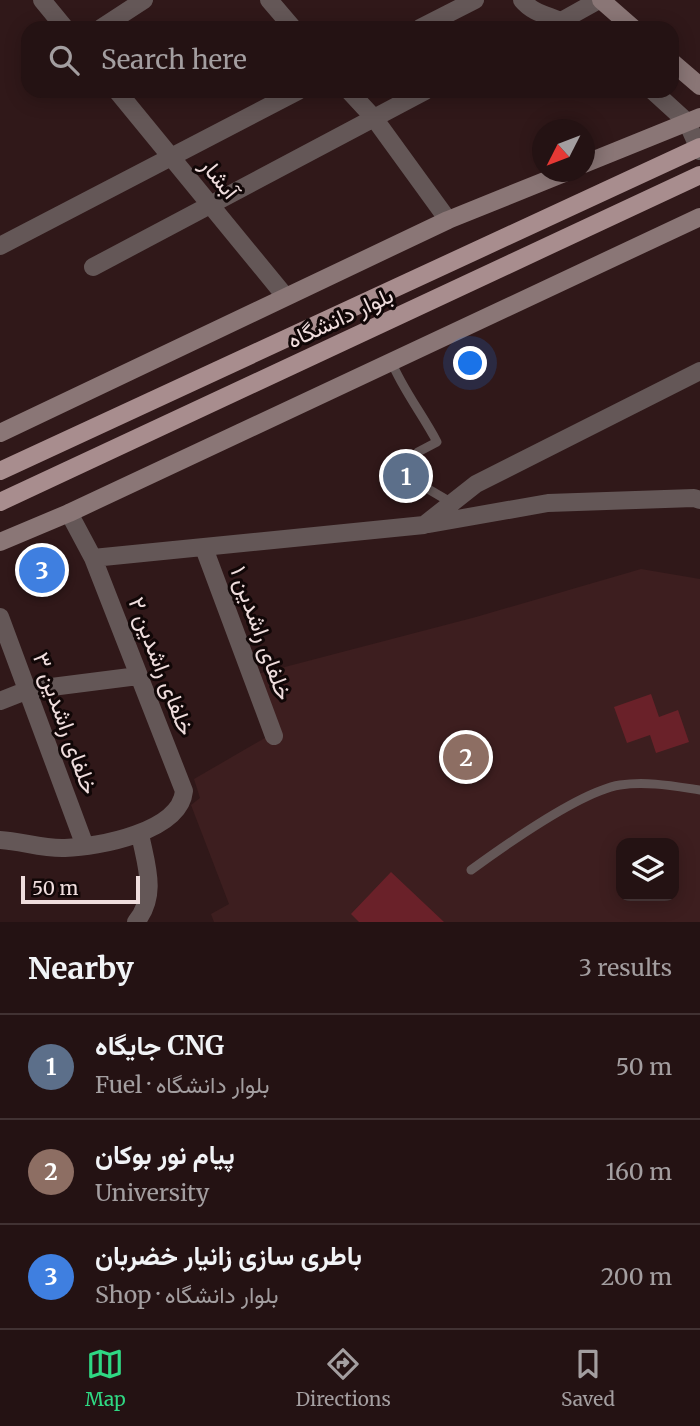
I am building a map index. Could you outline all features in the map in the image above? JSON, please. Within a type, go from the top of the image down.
[{"type":"main road","points":[[600,0],[625,21]]},
{"type":"main road","points":[[679,68],[700,86]]},
{"type":"main road","points":[[595,160],[693,120]]},
{"type":"main road","name":"بلوار دانشگاه","points":[[0,471],[700,149]]},
{"type":"main road","name":"بلوار دانشگاه","points":[[0,502],[700,175]]},
{"type":"main road","name":"بلوار دانشگاه","points":[[0,433],[448,220],[542,182]]},
{"type":"main road","points":[[0,542],[69,513],[700,217]]},
{"type":"street","points":[[42,0],[59,21]]},
{"type":"street","points":[[112,21],[144,0]]},
{"type":"street","points":[[269,0],[287,21]]},
{"type":"street","points":[[434,21],[475,0]]},
{"type":"street","points":[[522,0],[536,13],[553,21]]},
{"type":"street","points":[[567,21],[600,0]]},
{"type":"street","name":"آبشار","points":[[123,98],[285,296]]},
{"type":"street","points":[[0,246],[285,98]]},
{"type":"street","points":[[355,98],[448,220]]},
{"type":"street","points":[[93,267],[412,98]]},
{"type":"street","points":[[663,98],[693,120],[700,149]]},
{"type":"street","points":[[424,525],[477,484],[700,371]]},
{"type":"street","points":[[93,558],[424,525],[548,503],[694,498],[700,500]]},
{"type":"street","name":"خلفای راشدین ۲","points":[[69,513],[93,558],[184,791],[184,799],[172,813],[140,834]]},
{"type":"street","name":"خلفای راشدین ۱","points":[[204,548],[274,736]]},
{"type":"street","name":"خلفای راشدین ۳","points":[[0,617],[85,846]]},
{"type":"street","points":[[0,701],[28,690],[138,676]]},
{"type":"street","points":[[0,840],[62,849],[140,834],[150,884],[143,914],[136,922]]},
{"type":"lane","points":[[391,361],[437,442],[418,452],[406,477],[452,503]]},
{"type":"lane","points":[[471,870],[574,803],[618,785],[654,783],[700,790]]},
{"type":"shaded area","points":[[641,569],[700,579],[700,922],[214,922],[211,914],[229,904],[191,805],[200,798],[194,779],[270,735],[258,674],[476,617]]},
{"type":"building","points":[[651,694],[659,717],[678,710],[689,742],[656,753],[650,735],[627,743],[614,707]]},
{"type":"building","points":[[391,872],[444,922],[359,922],[351,914]]},
{"type":"place","name":"جایگاه CNG","points":[[406,476]]},
{"type":"place","name":"باطری سازی زانیار خضربان","points":[[42,570]]},
{"type":"place","name":"پیام نور بوکان","points":[[466,757]]}]
